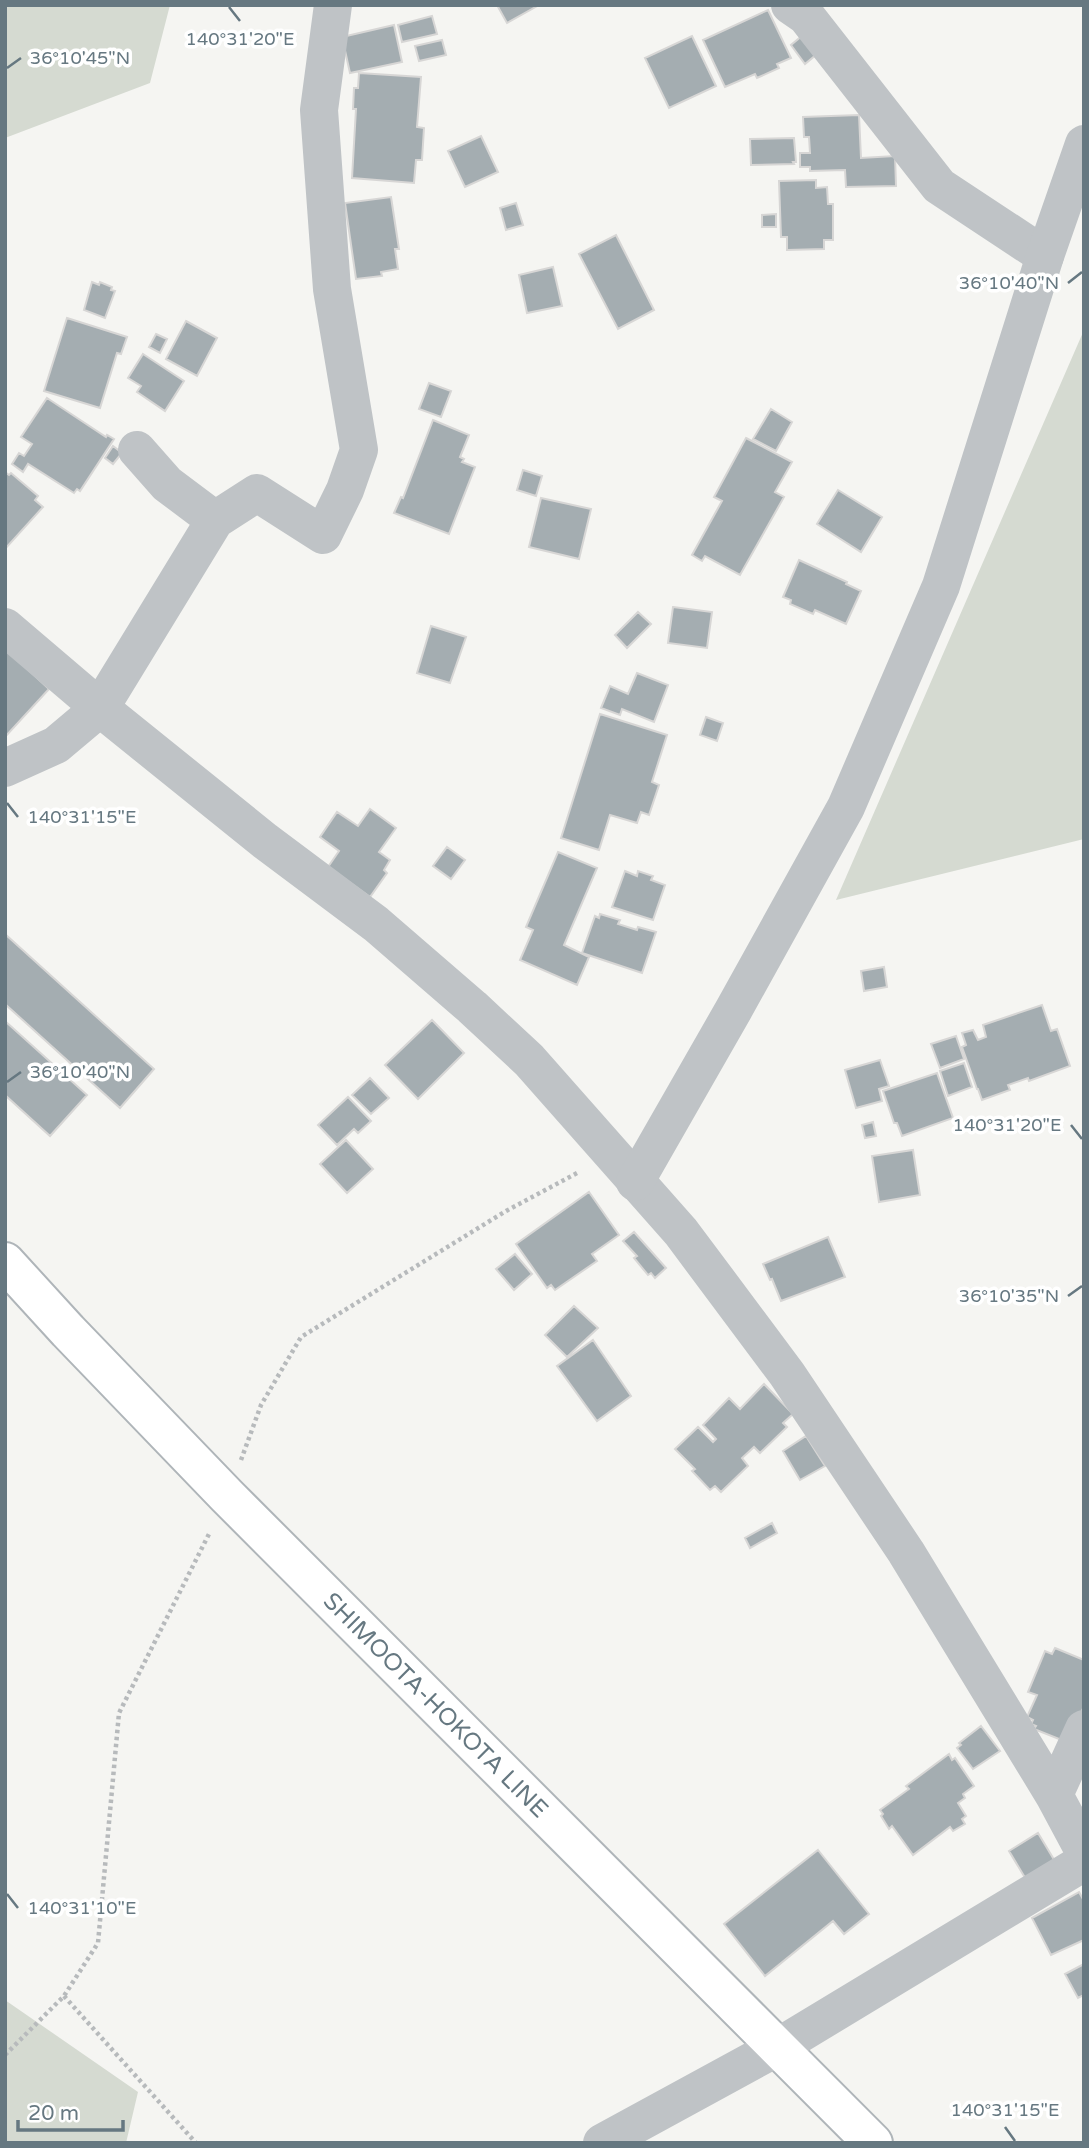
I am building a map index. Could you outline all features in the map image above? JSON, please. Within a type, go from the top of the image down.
[{"type":"main road","name":"SHIMOOTA-HOKOTA LINE","points":[[5,1262],[227,1496],[873,2143]]},
{"type":"street","points":[[5,768],[56,745],[100,708],[215,520],[257,493],[323,535],[345,489],[359,450],[332,289],[319,110],[333,5]]},
{"type":"street","points":[[790,5],[806,16],[939,186],[1045,256]]},
{"type":"street","points":[[624,1169],[741,997],[851,795],[941,586],[1045,256],[1081,162]]},
{"type":"street","points":[[137,450],[167,484],[215,520]]},
{"type":"street","points":[[5,627],[100,708],[265,841],[376,924],[472,1007],[529,1060],[681,1232],[787,1374],[906,1552],[1054,1796],[1084,1851]]},
{"type":"street","points":[[1054,1796],[1084,1729]]},
{"type":"street","points":[[602,2143],[778,2047],[1084,1862]]},
{"type":"path","points":[[5,2055],[64,1996],[98,1943],[119,1713],[227,1496],[261,1405],[301,1337],[506,1211],[624,1169]]},
{"type":"path","points":[[64,1996],[196,2143]]},
{"type":"shaded area","points":[[5,5],[170,5],[150,83],[5,138]]},
{"type":"shaded area","points":[[1084,330],[1084,839],[836,900]]},
{"type":"shaded area","points":[[5,2000],[138,2092],[126,2143],[5,2143]]},
{"type":"building","points":[[497,5],[539,5],[507,23]]},
{"type":"building","points":[[768,10],[791,58],[777,64],[779,68],[757,78],[755,74],[725,87],[703,40]]},
{"type":"building","points":[[432,16],[437,34],[402,42],[398,25]]},
{"type":"building","points":[[394,25],[402,62],[350,73],[342,37]]},
{"type":"building","points":[[803,35],[817,54],[805,64],[791,45]]},
{"type":"building","points":[[692,36],[716,86],[669,108],[645,58]]},
{"type":"building","points":[[442,40],[446,55],[419,61],[415,46]]},
{"type":"building","points":[[359,73],[421,77],[417,127],[424,128],[422,160],[416,160],[414,183],[352,178],[356,109],[353,109],[354,88],[358,88]]},
{"type":"building","points":[[859,115],[861,158],[895,156],[896,186],[846,187],[845,170],[810,171],[810,167],[800,167],[800,153],[810,153],[809,137],[804,137],[803,117]]},
{"type":"building","points":[[481,136],[498,172],[465,187],[448,151]]},
{"type":"building","points":[[794,138],[794,164],[751,165],[750,139]]},
{"type":"building","points":[[816,180],[816,188],[827,187],[828,204],[833,204],[833,240],[824,240],[824,249],[787,250],[787,237],[781,237],[779,181]]},
{"type":"building","points":[[391,197],[399,249],[395,249],[398,269],[381,272],[382,276],[356,279],[345,203]]},
{"type":"building","points":[[516,203],[523,225],[506,230],[500,208]]},
{"type":"building","points":[[776,214],[776,227],[762,227],[762,215]]},
{"type":"building","points":[[616,235],[654,310],[618,329],[579,254]]},
{"type":"building","points":[[553,267],[562,306],[527,313],[519,275]]},
{"type":"building","points":[[92,282],[99,285],[100,282],[115,291],[105,318],[84,310]]},
{"type":"building","points":[[67,318],[127,337],[121,354],[117,353],[100,408],[44,391]]},
{"type":"building","points":[[186,321],[217,338],[197,376],[166,359]]},
{"type":"building","points":[[156,334],[167,339],[160,353],[149,347]]},
{"type":"building","points":[[143,354],[184,381],[165,411],[137,392],[141,386],[128,378]]},
{"type":"building","points":[[429,383],[451,391],[441,417],[419,409]]},
{"type":"building","points":[[47,398],[106,437],[107,435],[114,439],[80,491],[77,489],[74,493],[28,464],[23,472],[12,464],[19,453],[24,456],[32,444],[21,437]]},
{"type":"building","points":[[771,409],[792,422],[776,451],[753,439]]},
{"type":"building","points":[[433,420],[469,435],[460,457],[464,459],[462,462],[475,467],[449,534],[394,513],[401,497],[403,498]]},
{"type":"building","points":[[746,438],[792,462],[775,492],[784,497],[740,575],[705,556],[702,561],[692,555],[722,501],[714,497]]},
{"type":"building","points":[[113,446],[122,453],[113,464],[105,458]]},
{"type":"building","points":[[523,470],[542,476],[536,496],[517,490]]},
{"type":"building","points":[[5,472],[9,475],[11,473],[38,496],[35,500],[43,507],[5,549]]},
{"type":"building","points":[[838,490],[882,517],[861,552],[817,524]]},
{"type":"building","points":[[541,498],[591,509],[579,559],[529,547]]},
{"type":"building","points":[[799,560],[861,591],[846,624],[815,610],[813,614],[790,604],[791,600],[783,597]]},
{"type":"building","points":[[673,607],[712,612],[707,648],[668,643]]},
{"type":"building","points":[[638,612],[651,624],[627,648],[615,635]]},
{"type":"building","points":[[431,626],[466,637],[450,683],[417,673]]},
{"type":"building","points":[[5,648],[49,689],[5,737]]},
{"type":"building","points":[[637,673],[668,685],[654,722],[622,709],[620,715],[601,708],[610,686],[628,694]]},
{"type":"building","points":[[600,714],[667,735],[652,782],[659,785],[649,815],[641,812],[637,823],[610,815],[599,850],[561,838]]},
{"type":"building","points":[[706,717],[723,723],[717,741],[700,735]]},
{"type":"building","points":[[370,809],[396,828],[379,852],[390,860],[384,870],[387,873],[370,897],[328,867],[339,851],[320,837],[337,812],[358,826]]},
{"type":"building","points":[[447,847],[465,860],[451,879],[433,866]]},
{"type":"building","points":[[558,852],[597,868],[564,945],[589,957],[577,985],[520,960],[533,930],[526,927]]},
{"type":"building","points":[[625,871],[637,876],[638,871],[653,876],[651,880],[665,885],[653,920],[612,907]]},
{"type":"building","points":[[600,914],[620,920],[618,924],[656,932],[642,973],[582,953],[595,916],[599,918]]},
{"type":"building","points":[[5,934],[154,1069],[120,1108],[5,1004]]},
{"type":"building","points":[[884,967],[887,987],[864,991],[861,971]]},
{"type":"building","points":[[1042,1005],[1051,1031],[1057,1029],[1070,1066],[1029,1081],[1028,1078],[1008,1085],[1010,1090],[982,1100],[962,1047],[966,1045],[962,1033],[973,1030],[978,1040],[986,1037],[983,1025]]},
{"type":"building","points":[[432,1020],[464,1053],[418,1099],[385,1065]]},
{"type":"building","points":[[5,1021],[87,1095],[50,1136],[5,1095]]},
{"type":"building","points":[[956,1036],[964,1059],[940,1068],[931,1044]]},
{"type":"building","points":[[880,1060],[889,1086],[879,1089],[882,1101],[856,1108],[845,1070]]},
{"type":"building","points":[[964,1063],[972,1087],[948,1096],[940,1071]]},
{"type":"building","points":[[937,1073],[953,1118],[902,1136],[897,1123],[894,1123],[883,1091]]},
{"type":"building","points":[[370,1078],[389,1098],[371,1114],[352,1095]]},
{"type":"building","points":[[348,1097],[371,1121],[358,1133],[354,1129],[337,1145],[318,1125]]},
{"type":"building","points":[[873,1122],[876,1136],[865,1138],[862,1125]]},
{"type":"building","points":[[346,1140],[373,1169],[347,1193],[320,1164]]},
{"type":"building","points":[[913,1150],[920,1195],[879,1202],[872,1156]]},
{"type":"building","points":[[589,1192],[619,1235],[592,1254],[597,1261],[555,1290],[551,1285],[547,1288],[516,1244]]},
{"type":"building","points":[[634,1232],[666,1268],[655,1278],[651,1273],[648,1275],[634,1258],[637,1256],[623,1241]]},
{"type":"building","points":[[828,1237],[845,1277],[781,1301],[763,1264]]},
{"type":"building","points":[[515,1254],[532,1274],[514,1290],[496,1269]]},
{"type":"building","points":[[574,1306],[598,1328],[567,1357],[545,1335]]},
{"type":"building","points":[[593,1340],[631,1396],[597,1421],[557,1366]]},
{"type":"building","points":[[764,1384],[793,1414],[783,1423],[787,1427],[760,1453],[754,1447],[742,1458],[748,1466],[721,1492],[715,1486],[710,1490],[692,1471],[695,1469],[675,1449],[698,1427],[713,1442],[716,1439],[703,1425],[729,1398],[740,1409]]},
{"type":"building","points":[[806,1436],[825,1466],[800,1480],[783,1451]]},
{"type":"building","points":[[772,1523],[777,1533],[750,1548],[745,1538]]},
{"type":"building","points":[[1055,1648],[1084,1660],[1084,1706],[1069,1743],[1034,1729],[1036,1726],[1031,1724],[1033,1720],[1027,1717],[1037,1695],[1028,1692],[1045,1651],[1052,1654]]},
{"type":"building","points":[[981,1726],[1000,1751],[973,1769],[957,1748],[961,1745],[959,1743]]},
{"type":"building","points":[[949,1754],[952,1760],[955,1758],[974,1786],[963,1794],[965,1798],[958,1803],[966,1816],[962,1819],[965,1824],[953,1831],[950,1827],[913,1855],[892,1826],[889,1829],[880,1810],[909,1789],[906,1786]]},
{"type":"building","points":[[1038,1833],[1056,1863],[1027,1881],[1009,1851]]},
{"type":"building","points":[[818,1850],[869,1914],[844,1934],[833,1921],[765,1976],[724,1924]]},
{"type":"building","points":[[1079,1892],[1084,1901],[1084,1940],[1051,1955],[1032,1918]]},
{"type":"building","points":[[1084,1964],[1084,1995],[1078,1998],[1065,1974]]}]
